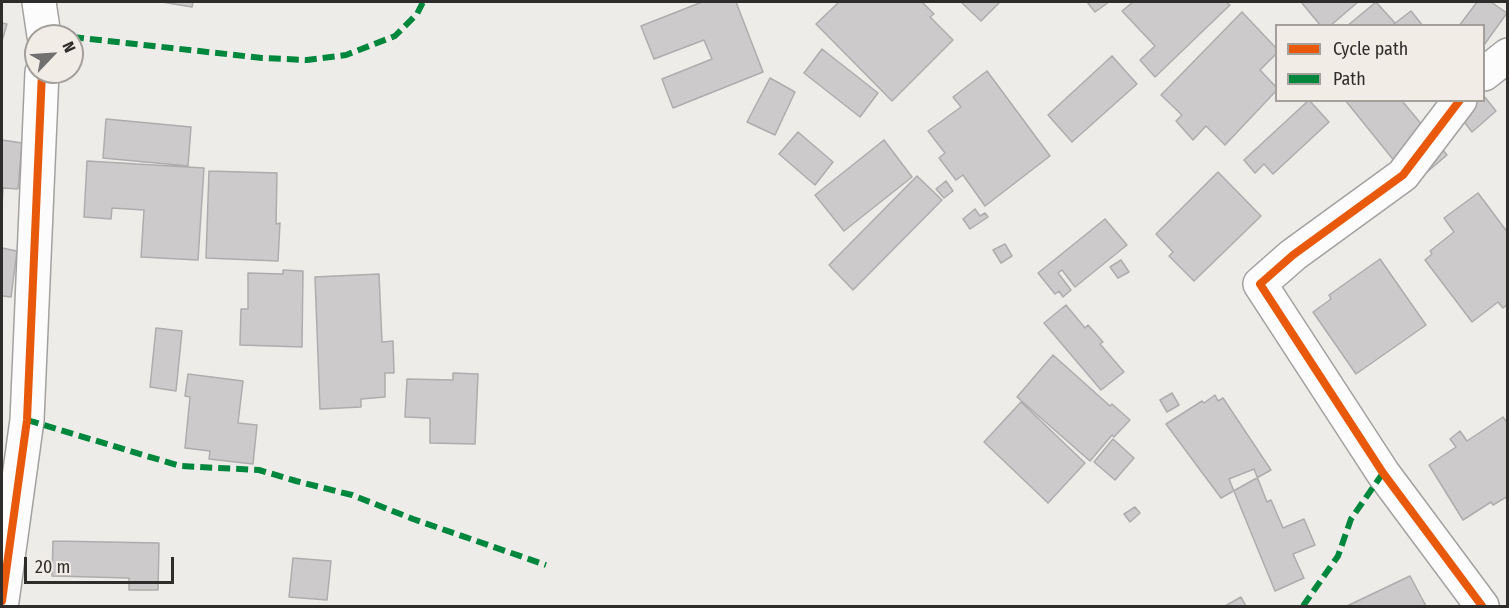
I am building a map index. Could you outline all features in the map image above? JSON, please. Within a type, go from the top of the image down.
[{"type":"street","points":[[39,2],[42,24]]},
{"type":"street","points":[[1485,73],[1508,55]]},
{"type":"street","points":[[2,600],[27,420],[41,84]]},
{"type":"street","points":[[1458,102],[1403,175],[1293,255],[1260,284],[1383,473],[1482,606]]},
{"type":"building","points":[[162,2],[193,2],[192,7]]},
{"type":"building","points":[[702,2],[736,2],[763,72],[673,108],[662,79],[712,59],[704,40],[654,59],[641,26]]},
{"type":"building","points":[[839,2],[922,2],[934,14],[930,17],[953,40],[892,101],[816,24]]},
{"type":"building","points":[[961,2],[1000,2],[981,21]]},
{"type":"building","points":[[1087,2],[1109,2],[1095,12]]},
{"type":"building","points":[[1133,2],[1226,2],[1230,5],[1155,77],[1140,60],[1155,46],[1122,11]]},
{"type":"building","points":[[1301,2],[1358,2],[1332,24],[1319,24]]},
{"type":"building","points":[[1376,2],[1395,23],[1394,24],[1349,24]]},
{"type":"building","points":[[1477,2],[1491,2],[1507,13],[1485,44],[1485,24],[1460,24]]},
{"type":"building","points":[[1411,11],[1421,24],[1394,24]]},
{"type":"building","points":[[1242,12],[1275,47],[1275,55],[1260,70],[1275,86],[1275,92],[1225,145],[1206,126],[1193,140],[1176,121],[1182,115],[1161,95]]},
{"type":"building","points":[[2,23],[7,24],[2,41]]},
{"type":"building","points":[[822,49],[878,93],[860,117],[804,73]]},
{"type":"building","points":[[1112,56],[1137,84],[1072,142],[1048,115]]},
{"type":"building","points":[[987,71],[1050,156],[985,206],[963,175],[956,180],[939,158],[945,153],[928,131],[961,107],[953,97]]},
{"type":"building","points":[[770,78],[795,92],[775,135],[747,122]]},
{"type":"building","points":[[1485,97],[1496,111],[1472,132],[1459,115],[1455,102],[1485,102]]},
{"type":"building","points":[[1307,102],[1311,102],[1329,122],[1273,174],[1264,164],[1255,173],[1244,160]]},
{"type":"building","points":[[1347,102],[1403,102],[1447,155],[1413,184]]},
{"type":"building","points":[[106,119],[191,127],[188,166],[103,158]]},
{"type":"building","points":[[798,132],[833,162],[815,185],[779,154]]},
{"type":"building","points":[[2,140],[22,143],[18,189],[3,188],[2,207]]},
{"type":"building","points":[[884,140],[912,177],[844,231],[815,195]]},
{"type":"building","points":[[87,161],[204,168],[198,260],[141,257],[144,210],[112,208],[111,219],[84,217]]},
{"type":"building","points":[[209,171],[277,173],[276,224],[280,223],[278,261],[206,258]]},
{"type":"building","points":[[1218,172],[1261,216],[1194,281],[1169,256],[1173,252],[1156,234]]},
{"type":"building","points":[[917,176],[942,200],[853,290],[829,265]]},
{"type":"building","points":[[946,181],[953,191],[944,198],[936,189]]},
{"type":"building","points":[[1478,193],[1508,233],[1508,304],[1503,308],[1498,302],[1472,322],[1425,260],[1432,254],[1430,251],[1454,232],[1444,218]]},
{"type":"building","points":[[975,209],[980,216],[985,213],[988,217],[970,229],[963,219]]},
{"type":"building","points":[[1105,219],[1127,245],[1075,287],[1062,270],[1058,273],[1071,290],[1063,297],[1059,291],[1055,294],[1038,273]]},
{"type":"building","points":[[1005,244],[1012,256],[1001,263],[993,250]]},
{"type":"building","points":[[2,248],[17,251],[11,297],[2,296]]},
{"type":"building","points":[[1380,259],[1426,325],[1356,374],[1313,312],[1331,299],[1329,295]]},
{"type":"building","points":[[1121,260],[1129,272],[1118,278],[1110,267]]},
{"type":"building","points":[[283,270],[303,271],[302,347],[240,345],[241,309],[248,309],[248,273],[283,274]]},
{"type":"building","points":[[379,274],[382,342],[393,341],[394,373],[385,373],[385,397],[361,399],[361,407],[320,409],[315,277]]},
{"type":"building","points":[[1066,305],[1085,328],[1088,325],[1103,342],[1100,344],[1124,372],[1101,390],[1044,323]]},
{"type":"building","points":[[156,328],[182,331],[176,391],[150,387]]},
{"type":"building","points":[[1053,355],[1110,406],[1112,404],[1130,420],[1114,437],[1112,435],[1090,461],[1017,397]]},
{"type":"building","points":[[453,373],[478,374],[475,444],[430,443],[430,418],[405,417],[407,379],[453,380]]},
{"type":"building","points":[[188,374],[243,381],[238,423],[257,425],[253,464],[209,459],[210,451],[185,448],[190,397],[185,396]]},
{"type":"building","points":[[1172,393],[1179,405],[1167,412],[1160,400]]},
{"type":"building","points":[[1215,395],[1218,401],[1223,398],[1271,470],[1221,498],[1166,424]]},
{"type":"building","points":[[1021,402],[1085,463],[1048,503],[984,442]]},
{"type":"building","points":[[1503,417],[1508,424],[1508,496],[1493,505],[1491,502],[1463,520],[1429,465],[1456,447],[1450,439],[1460,431],[1467,441]]},
{"type":"building","points":[[1113,439],[1134,458],[1115,480],[1094,462]]},
{"type":"building","points":[[1254,469],[1267,502],[1271,500],[1283,528],[1304,519],[1315,545],[1293,554],[1304,578],[1275,591],[1229,479]]},
{"type":"building","points":[[1135,507],[1140,513],[1130,522],[1124,514]]},
{"type":"building","points":[[53,541],[159,543],[158,590],[129,590],[129,578],[52,576]]},
{"type":"building","points":[[293,558],[331,561],[327,600],[289,597]]},
{"type":"building","points":[[1410,576],[1426,606],[1347,606]]},
{"type":"building","points":[[1241,597],[1246,606],[1225,606]]},
{"type":"marked path","points":[[84,38],[262,58],[307,60],[346,55],[395,36],[417,14],[423,2]]},
{"type":"marked path","points":[[27,420],[180,466],[259,470],[352,495],[413,519],[546,565]]},
{"type":"marked path","points":[[1303,606],[1338,556],[1351,519],[1383,473]]},
{"type":"cycle path","points":[[2,601],[27,420],[41,84]]},
{"type":"cycle path","points":[[1458,102],[1403,175],[1293,255],[1260,284],[1383,473],[1482,606]]}]
